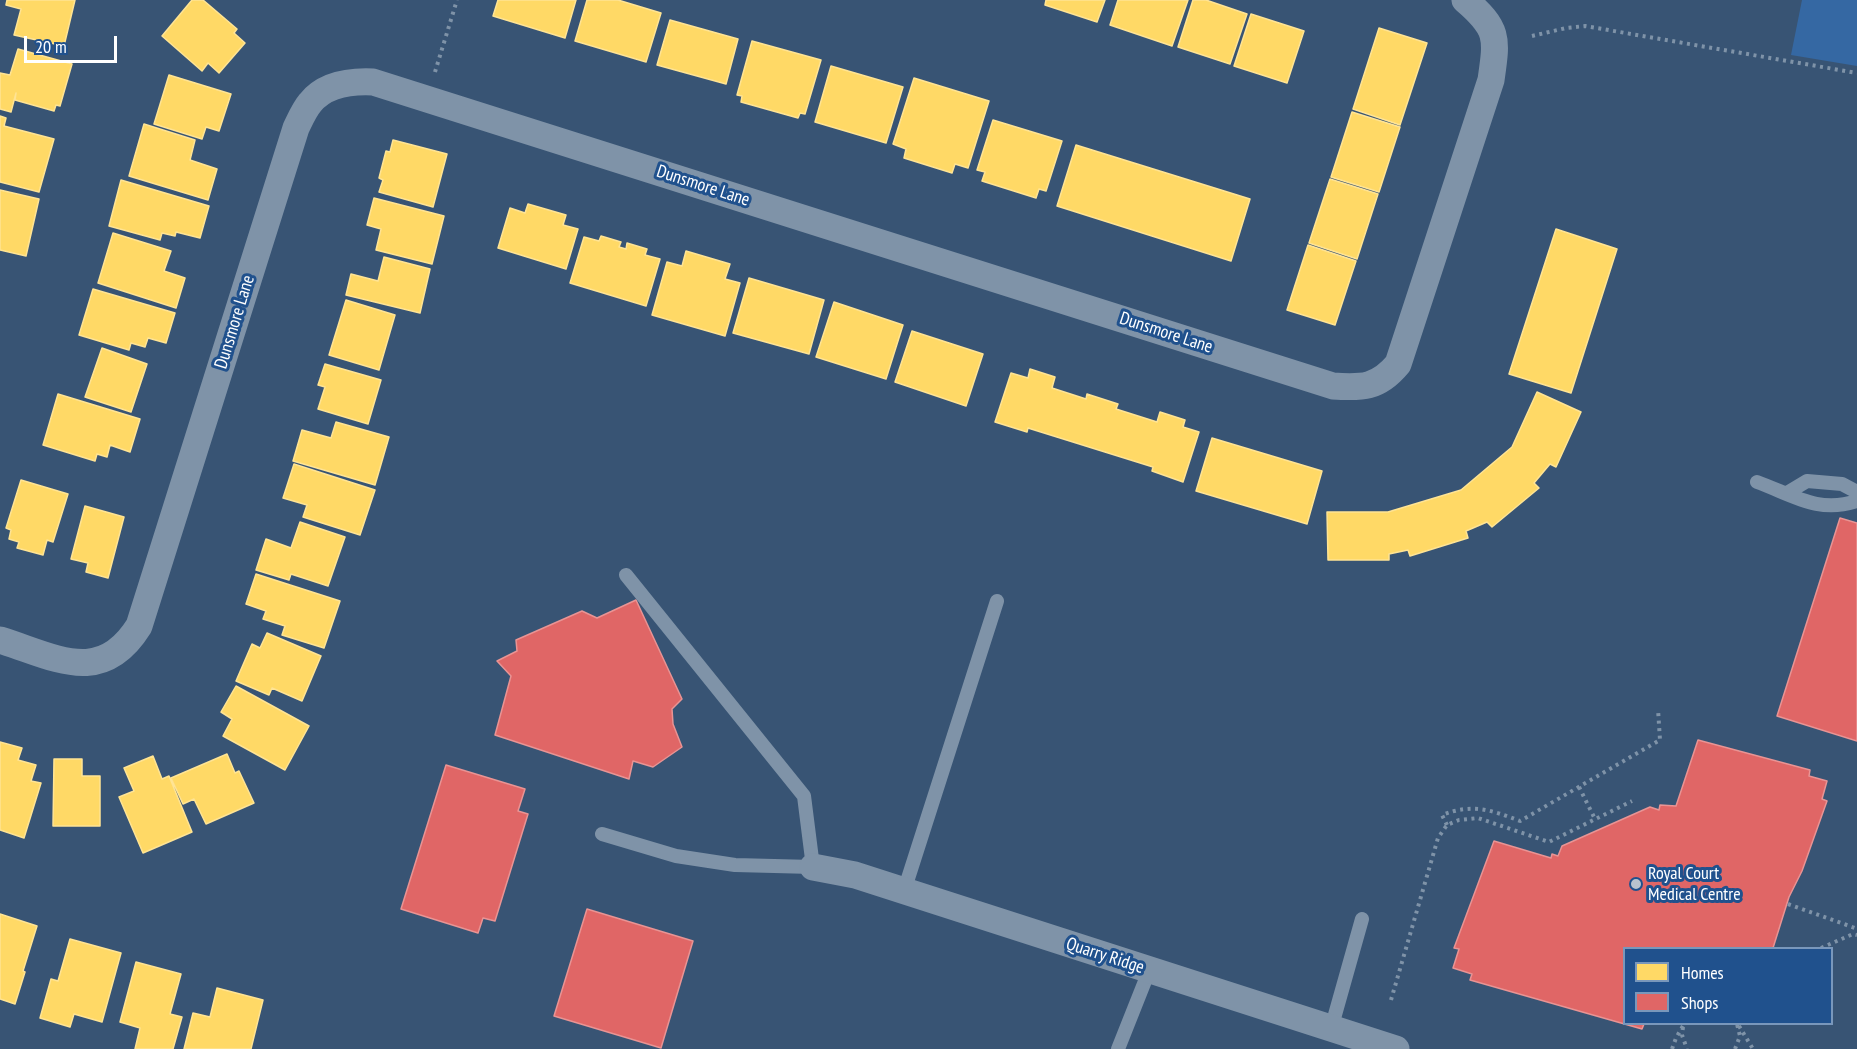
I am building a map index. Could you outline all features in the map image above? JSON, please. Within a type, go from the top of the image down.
[{"type":"street","name":"Dunsmore Lane","points":[[0,640],[78,663],[98,662],[115,655],[129,643],[139,626],[296,128],[311,102],[329,88],[352,81],[373,82],[1333,386],[1356,387],[1376,384],[1388,376],[1398,364],[1491,80],[1495,54],[1494,36],[1484,16],[1465,0]]},
{"type":"street","name":"Quarry Ridge","points":[[813,867],[855,875],[1396,1049]]},
{"type":"lane","points":[[1787,493],[1807,481],[1842,484],[1857,492]]},
{"type":"lane","points":[[1757,482],[1808,504],[1842,506],[1857,501]]},
{"type":"lane","points":[[602,834],[676,856],[726,864],[813,867],[804,796],[626,575]]},
{"type":"lane","points":[[904,891],[997,601]]},
{"type":"lane","points":[[1331,1029],[1362,919]]},
{"type":"lane","points":[[1118,1049],[1149,971]]},
{"type":"path","points":[[426,98],[457,0]]},
{"type":"path","points":[[1532,36],[1585,26],[1857,73]]},
{"type":"path","points":[[1448,825],[1442,815],[1455,810],[1471,808],[1486,809],[1521,821],[1660,740],[1658,709]]},
{"type":"path","points":[[1579,787],[1595,819]]},
{"type":"path","points":[[1391,1000],[1438,838],[1448,825],[1459,820],[1478,818],[1549,842],[1632,801]]},
{"type":"path","points":[[1788,904],[1855,928]]},
{"type":"path","points":[[1823,947],[1853,934],[1857,935]]},
{"type":"path","points":[[1672,1049],[1684,1025]]},
{"type":"path","points":[[1684,1025],[1682,1035],[1687,1049]]},
{"type":"path","points":[[1735,1049],[1740,1036],[1738,1025]]},
{"type":"path","points":[[1738,1025],[1753,1049]]},
{"type":"shaded area","points":[[1802,0],[1857,0],[1857,66],[1791,55]]},
{"type":"building: Homes","points":[[7,0],[75,0],[64,46],[14,35],[21,9],[6,5]]},
{"type":"building: Homes","points":[[192,0],[203,0],[237,29],[234,33],[245,43],[219,73],[208,63],[202,71],[162,36]]},
{"type":"building: Homes","points":[[498,0],[576,0],[565,38],[493,16]]},
{"type":"building: Homes","points":[[587,0],[618,0],[661,13],[646,62],[575,41]]},
{"type":"building: Homes","points":[[1046,0],[1105,0],[1097,22],[1045,5]]},
{"type":"building: Homes","points":[[1118,0],[1188,0],[1172,46],[1110,25]]},
{"type":"building: Homes","points":[[1193,0],[1206,0],[1247,14],[1230,64],[1178,47]]},
{"type":"building: Homes","points":[[1251,14],[1304,31],[1287,83],[1234,66]]},
{"type":"building: Homes","points":[[670,20],[738,39],[726,84],[657,65]]},
{"type":"building: Homes","points":[[1379,28],[1427,43],[1400,125],[1353,109]]},
{"type":"building: Homes","points":[[752,41],[821,60],[805,114],[800,113],[798,118],[741,102],[742,96],[737,95]]},
{"type":"building: Homes","points":[[18,49],[72,64],[60,106],[56,105],[54,111],[15,100],[16,93],[11,112],[0,109],[0,73],[10,75]]},
{"type":"building: Homes","points":[[831,66],[903,87],[886,143],[815,122]]},
{"type":"building: Homes","points":[[169,75],[231,94],[219,131],[206,127],[202,139],[154,124]]},
{"type":"building: Homes","points":[[914,78],[989,101],[968,168],[955,164],[952,173],[904,158],[906,149],[893,144]]},
{"type":"building: Homes","points":[[1352,112],[1400,127],[1379,192],[1331,177]]},
{"type":"building: Homes","points":[[0,116],[6,118],[4,126],[54,139],[39,192],[0,182]]},
{"type":"building: Homes","points":[[993,120],[1062,141],[1046,191],[1039,189],[1036,198],[982,181],[985,172],[977,170]]},
{"type":"building: Homes","points":[[144,124],[195,140],[190,160],[217,169],[208,200],[129,176]]},
{"type":"building: Homes","points":[[393,140],[447,154],[433,207],[379,192],[383,180],[379,178],[386,151],[390,152]]},
{"type":"building: Homes","points":[[1076,145],[1250,199],[1231,261],[1057,206]]},
{"type":"building: Homes","points":[[1330,179],[1378,194],[1357,259],[1309,243]]},
{"type":"building: Homes","points":[[121,180],[209,206],[200,238],[176,232],[175,236],[162,233],[160,240],[109,226]]},
{"type":"building: Homes","points":[[0,190],[39,199],[26,256],[0,250]]},
{"type":"building: Homes","points":[[374,198],[444,216],[432,264],[376,250],[381,229],[367,225]]},
{"type":"building: Homes","points":[[528,204],[566,215],[563,225],[578,229],[566,269],[498,248],[510,208],[525,213]]},
{"type":"building: Homes","points":[[1556,229],[1617,249],[1571,393],[1509,374]]},
{"type":"building: Homes","points":[[113,233],[171,251],[164,271],[185,278],[176,308],[98,283]]},
{"type":"building: Homes","points":[[601,236],[621,242],[619,247],[626,249],[627,243],[647,249],[645,255],[660,259],[646,306],[570,283],[584,237],[599,241]]},
{"type":"building: Homes","points":[[1308,245],[1356,261],[1335,325],[1287,310]]},
{"type":"building: Homes","points":[[686,251],[730,264],[725,279],[740,283],[725,336],[652,315],[667,262],[682,266]]},
{"type":"building: Homes","points":[[384,257],[430,269],[420,313],[346,295],[351,274],[378,281]]},
{"type":"building: Homes","points":[[749,278],[824,300],[809,354],[733,333]]},
{"type":"building: Homes","points":[[93,289],[175,313],[166,343],[148,338],[145,347],[131,343],[129,350],[79,335]]},
{"type":"building: Homes","points":[[346,300],[395,315],[379,370],[329,355]]},
{"type":"building: Homes","points":[[834,302],[903,325],[886,379],[816,357]]},
{"type":"building: Homes","points":[[912,331],[983,354],[966,406],[895,382]]},
{"type":"building: Homes","points":[[102,348],[147,364],[131,412],[85,397]]},
{"type":"building: Homes","points":[[325,364],[381,380],[368,424],[318,409],[325,387],[318,385]]},
{"type":"building: Homes","points":[[1030,369],[1055,377],[1052,388],[1086,399],[1087,394],[1118,404],[1116,409],[1157,422],[1160,412],[1185,420],[1183,427],[1199,432],[1183,482],[1152,471],[1153,467],[1028,428],[1027,432],[995,422],[1011,373],[1028,378]]},
{"type":"building: Homes","points":[[1537,392],[1581,412],[1556,467],[1550,464],[1534,483],[1539,488],[1492,527],[1487,522],[1466,531],[1468,538],[1410,556],[1408,550],[1389,554],[1389,560],[1328,560],[1327,512],[1388,512],[1461,490],[1512,447]]},
{"type":"building: Homes","points":[[58,394],[140,419],[130,452],[110,445],[107,457],[97,454],[95,461],[43,445]]},
{"type":"building: Homes","points":[[336,422],[389,437],[375,485],[293,461],[302,430],[331,438]]},
{"type":"building: Homes","points":[[1212,438],[1322,471],[1307,524],[1196,491]]},
{"type":"building: Homes","points":[[294,464],[375,490],[360,535],[303,517],[307,505],[283,498]]},
{"type":"building: Homes","points":[[21,480],[68,494],[53,542],[47,540],[43,555],[17,548],[19,542],[9,539],[11,530],[6,528]]},
{"type":"building: Homes","points":[[85,506],[124,517],[108,578],[86,572],[88,563],[71,559]]},
{"type":"building: Homes","points":[[300,522],[345,537],[328,586],[291,574],[289,580],[256,570],[266,539],[291,548]]},
{"type":"building: Homes","points":[[256,574],[340,601],[324,648],[282,635],[285,626],[263,619],[266,611],[246,604]]},
{"type":"building: Homes","points":[[267,633],[321,656],[302,701],[272,688],[269,695],[236,681],[252,644],[260,648]]},
{"type":"building: Homes","points":[[236,686],[309,726],[285,770],[223,736],[232,719],[221,712]]},
{"type":"building: Homes","points":[[0,742],[22,748],[18,760],[36,765],[31,781],[41,783],[24,838],[0,830]]},
{"type":"building: Homes","points":[[227,754],[235,773],[239,771],[254,803],[206,824],[194,799],[183,804],[171,778]]},
{"type":"building: Homes","points":[[153,756],[162,779],[169,776],[192,832],[143,853],[119,797],[134,791],[124,768]]},
{"type":"building: Homes","points":[[54,759],[82,759],[82,776],[100,776],[100,826],[53,826]]},
{"type":"building: Homes","points":[[0,914],[37,926],[15,1004],[0,999]]},
{"type":"building: Homes","points":[[70,939],[121,953],[102,1022],[74,1014],[70,1027],[40,1018],[51,979],[58,981]]},
{"type":"building: Homes","points":[[136,962],[181,974],[170,1014],[182,1017],[173,1049],[135,1049],[140,1028],[120,1022]]},
{"type":"building: Homes","points":[[217,988],[263,1000],[251,1049],[184,1049],[193,1013],[210,1017]]},
{"type":"building: Shops","points":[[1840,518],[1857,523],[1857,741],[1777,716]]},
{"type":"building: Shops","points":[[636,600],[682,699],[672,709],[673,724],[682,747],[653,767],[633,761],[629,779],[495,735],[511,676],[497,661],[517,651],[516,640],[582,611],[597,618]]},
{"type":"building: Shops","name":"Royal Court Medical Centre","points":[[1698,740],[1810,770],[1809,776],[1827,781],[1822,799],[1827,801],[1802,871],[1789,897],[1773,947],[1623,947],[1623,1024],[1470,980],[1472,974],[1453,968],[1459,949],[1454,948],[1494,841],[1551,858],[1552,854],[1558,856],[1562,846],[1650,807],[1659,810],[1660,805],[1676,806]]},
{"type":"building: Shops","points":[[446,765],[525,789],[518,811],[528,814],[495,921],[483,918],[478,933],[401,909]]},
{"type":"building: Shops","points":[[587,909],[693,941],[661,1048],[554,1016]]},
{"type":"building: Shops","points":[[1628,1025],[1644,1025],[1642,1029]]},
{"type":"place","name":"Royal Court Medical Centre","points":[[1636,884]]}]
